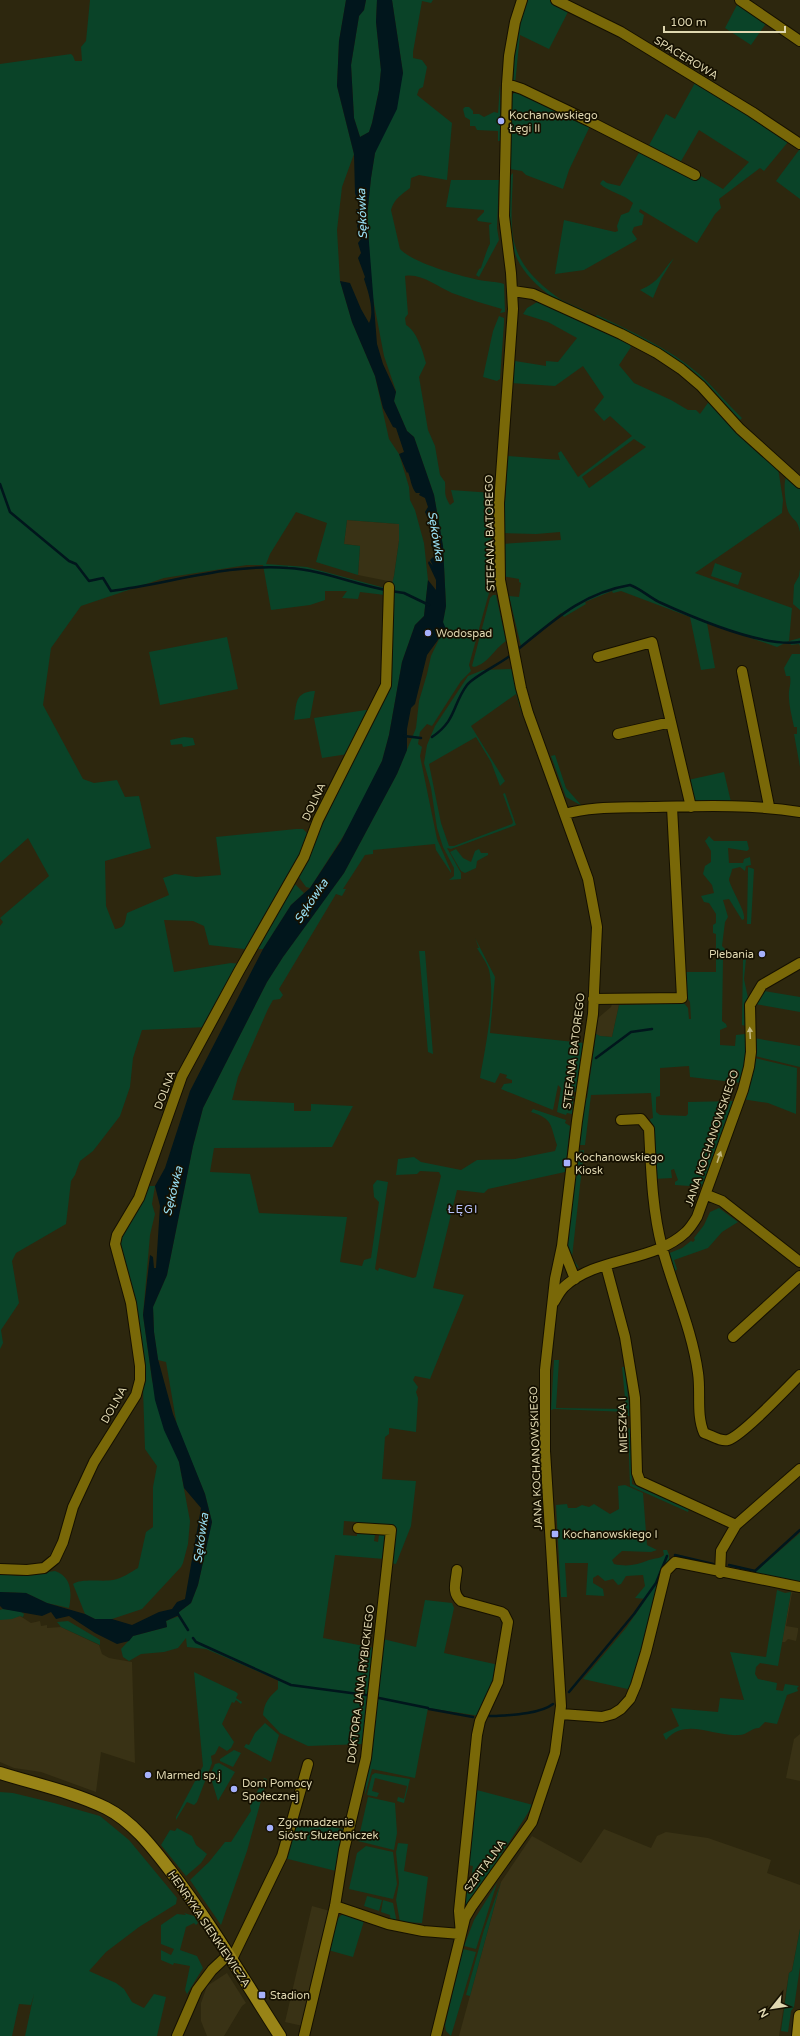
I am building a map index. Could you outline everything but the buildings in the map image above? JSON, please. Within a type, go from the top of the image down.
[{"type":"main road","name":"HENRYKA SIENKIEWICZA","points":[[0,1773],[72,1795],[107,1809],[128,1824],[155,1851],[180,1884],[230,1957],[280,2036]]},
{"type":"main road","points":[[798,2036],[800,2016]]},
{"type":"street","points":[[522,0],[515,22],[509,56],[507,84],[504,216],[513,290],[533,294],[607,328],[657,353],[681,369],[701,386],[739,427],[800,483]]},
{"type":"street","name":"SPACEROWA","points":[[556,0],[621,32],[752,112],[800,144]]},
{"type":"street","points":[[740,0],[800,41]]},
{"type":"street","points":[[507,84],[522,89],[589,121],[695,175]]},
{"type":"street","name":"STEFANA BATOREGO","points":[[513,290],[513,324],[499,503],[500,580],[520,688],[588,879],[597,927],[593,999],[562,1246],[555,1279],[553,1302]]},
{"type":"street","name":"DOLNA","points":[[0,1569],[27,1570],[44,1568],[56,1559],[63,1542],[73,1507],[94,1462],[136,1395],[140,1380],[140,1366],[131,1303],[116,1246],[117,1235],[139,1198],[182,1076],[248,955],[304,857],[322,813],[386,685],[389,586]]},
{"type":"street","points":[[598,656],[652,642],[691,807]]},
{"type":"street","points":[[742,671],[769,806]]},
{"type":"street","points":[[618,734],[670,722]]},
{"type":"street","points":[[565,814],[582,810],[769,806],[800,812]]},
{"type":"street","points":[[593,999],[682,998],[672,807]]},
{"type":"street","name":"JANA KOCHANOWSKIEGO","points":[[561,1714],[544,1430],[545,1370],[553,1302],[571,1282],[606,1266],[662,1247],[686,1232],[697,1217],[707,1195],[743,1090],[749,1067],[750,1005],[762,985],[800,963]]},
{"type":"street","points":[[621,1120],[641,1119],[649,1129],[655,1210],[662,1247],[686,1324],[698,1372],[700,1408],[704,1433],[722,1440],[728,1440],[752,1422],[800,1375]]},
{"type":"street","points":[[707,1195],[722,1201],[800,1262]]},
{"type":"street","name":"STEFANA BATOREGO","points":[[562,1246],[571,1282]]},
{"type":"street","name":"MIESZKA I","points":[[606,1266],[625,1337],[635,1398],[637,1473],[640,1481],[736,1525]]},
{"type":"street","points":[[733,1337],[800,1276]]},
{"type":"street","points":[[555,1279],[571,1282]]},
{"type":"street","points":[[720,1573],[722,1551],[736,1525],[800,1469]]},
{"type":"street","name":"DOKTORA JANA RYBICKIEGO","points":[[304,2036],[335,1906],[347,1838],[366,1758],[391,1530],[358,1528]]},
{"type":"street","points":[[561,1714],[602,1717],[613,1714],[621,1709],[630,1698],[636,1685],[646,1652],[666,1571],[675,1562],[720,1573],[800,1587]]},
{"type":"street","points":[[335,1906],[388,1924],[423,1931],[460,1934],[458,1911],[477,1736],[480,1721],[498,1682],[508,1622],[501,1612],[461,1601],[456,1597],[454,1592],[457,1570]]},
{"type":"street","name":"SZPITALNA","points":[[436,2036],[460,1934],[472,1906],[532,1822],[555,1753],[561,1714]]},
{"type":"street","points":[[178,2036],[197,1990],[212,1970],[230,1957],[282,1856],[308,1764]]},
{"type":"shaded area","points":[[347,520],[399,524],[399,541],[393,582],[358,575],[360,546],[344,544]]},
{"type":"shaded area","points":[[612,1004],[619,1005],[612,1037],[599,1036],[596,1034],[598,1018],[611,1007]]},
{"type":"shaded area","points":[[791,1592],[800,1594],[792,1593],[786,1626],[798,1628],[798,1631],[796,1641],[788,1639],[785,1642],[782,1642]]},
{"type":"shaded area","points":[[20,1616],[31,1623],[40,1621],[41,1626],[47,1625],[47,1628],[61,1627],[99,1645],[102,1654],[109,1658],[132,1662],[135,1763],[101,1752],[96,1792],[41,1772],[14,1768],[0,1762],[0,1619]]},
{"type":"shaded area","points":[[800,1734],[800,1781],[786,1778],[794,1739]]},
{"type":"shaded area","points":[[604,1829],[651,1848],[657,1836],[666,1832],[708,1838],[771,1860],[767,1873],[800,1885],[800,1929],[792,1970],[789,1973],[779,2036],[459,2036],[501,1882],[532,1836],[581,1863]]},
{"type":"shaded area","points":[[312,1906],[330,1911],[303,2026],[285,2022]]},
{"type":"shaded area","points":[[227,1973],[246,2003],[242,2006],[224,2036],[207,2036],[201,2021],[201,2003],[207,1986]]},
{"type":"green space","points":[[90,0],[346,0],[339,41],[337,86],[354,154],[342,187],[337,230],[340,281],[352,322],[375,376],[389,439],[399,454],[409,487],[410,500],[415,510],[424,543],[428,580],[424,616],[415,625],[402,662],[389,735],[382,761],[351,824],[310,888],[306,887],[298,876],[388,686],[389,596],[394,576],[399,541],[399,524],[347,520],[344,544],[360,546],[358,575],[316,562],[327,523],[296,512],[270,554],[266,564],[307,567],[385,588],[385,595],[360,592],[358,599],[342,598],[347,591],[325,591],[325,600],[310,605],[271,610],[263,565],[247,565],[164,578],[81,606],[51,648],[43,705],[83,779],[94,783],[117,780],[125,797],[139,796],[151,848],[105,861],[106,906],[115,929],[123,926],[127,913],[169,895],[163,878],[175,874],[196,877],[221,875],[216,837],[303,829],[309,835],[309,840],[246,954],[244,949],[209,945],[204,926],[193,921],[164,920],[174,972],[231,963],[241,964],[207,1027],[142,1030],[133,1058],[130,1087],[120,1116],[93,1151],[80,1161],[71,1181],[66,1224],[16,1253],[12,1261],[19,1303],[1,1330],[3,1343],[0,1349],[0,926],[3,922],[0,918],[49,876],[28,838],[0,863],[0,64],[71,54],[75,61],[82,61],[81,47],[86,41]]},
{"type":"green space","points":[[366,0],[377,0],[376,22],[381,70],[379,90],[372,123],[369,132],[360,137],[354,118],[351,65],[359,16],[364,10]]},
{"type":"green space","points":[[392,0],[433,0],[431,3],[422,1],[413,52],[413,58],[422,60],[427,67],[423,87],[419,89],[417,95],[452,123],[447,180],[419,175],[411,178],[410,188],[398,198],[392,206],[391,210],[400,249],[415,259],[437,268],[482,281],[504,284],[505,312],[500,313],[502,309],[452,293],[423,278],[405,276],[408,314],[405,318],[406,325],[416,337],[426,363],[419,377],[428,430],[435,446],[440,475],[445,482],[446,498],[450,505],[454,502],[451,490],[493,493],[491,558],[492,582],[469,665],[471,671],[461,681],[432,726],[427,724],[420,732],[418,744],[422,747],[420,756],[437,839],[451,873],[436,850],[435,844],[373,850],[373,854],[365,855],[343,889],[346,889],[342,896],[336,894],[279,989],[283,995],[280,999],[273,1000],[268,1009],[238,1077],[232,1100],[294,1103],[294,1111],[311,1111],[311,1104],[353,1106],[332,1147],[214,1148],[210,1172],[250,1174],[259,1213],[347,1217],[340,1262],[362,1266],[364,1260],[371,1258],[379,1202],[374,1197],[373,1185],[377,1180],[388,1182],[375,1269],[378,1271],[379,1268],[413,1278],[416,1277],[441,1176],[439,1172],[420,1171],[417,1174],[396,1175],[398,1159],[414,1157],[421,1162],[461,1170],[477,1160],[515,1159],[555,1151],[557,1145],[550,1123],[543,1117],[531,1112],[533,1109],[566,1120],[565,1123],[570,1126],[565,1172],[488,1189],[484,1193],[457,1190],[433,1288],[464,1295],[430,1379],[415,1376],[413,1380],[418,1387],[416,1392],[418,1398],[416,1432],[389,1428],[389,1434],[385,1437],[382,1479],[416,1481],[411,1526],[396,1564],[391,1563],[395,1529],[358,1526],[358,1522],[344,1521],[343,1535],[357,1536],[357,1532],[373,1533],[375,1535],[374,1541],[378,1542],[379,1535],[384,1533],[387,1538],[384,1559],[335,1555],[323,1638],[374,1648],[363,1744],[308,1746],[280,1733],[263,1715],[264,1707],[268,1700],[278,1689],[278,1680],[206,1649],[187,1647],[186,1638],[178,1648],[164,1652],[141,1654],[129,1661],[123,1657],[121,1649],[133,1636],[167,1627],[166,1621],[179,1616],[179,1612],[191,1603],[198,1585],[212,1522],[205,1494],[177,1426],[166,1362],[158,1360],[154,1332],[153,1307],[167,1275],[193,1146],[203,1108],[267,982],[283,957],[344,873],[397,774],[416,728],[419,701],[431,656],[441,635],[444,633],[443,622],[446,606],[443,546],[434,495],[414,437],[407,431],[394,401],[396,391],[384,356],[372,293],[367,217],[371,178],[375,153],[403,73]]},
{"type":"green space","points":[[528,0],[550,0],[569,10],[549,49],[520,35],[515,84],[513,82],[516,40]]},
{"type":"green space","points":[[738,3],[767,22],[751,45],[725,28]]},
{"type":"green space","points":[[696,81],[800,148],[800,199],[776,181],[799,150],[788,142],[764,171],[760,168],[719,199],[721,208],[715,214],[697,243],[640,209],[639,212],[644,215],[642,225],[634,227],[632,232],[637,239],[635,241],[584,270],[555,274],[564,220],[615,232],[618,231],[617,226],[621,215],[629,212],[633,203],[625,197],[600,184],[603,180],[607,183],[620,186],[641,149],[694,178],[701,176],[723,189],[749,162],[699,130],[680,163],[648,147],[666,114],[675,119]]},
{"type":"green space","points":[[500,85],[501,141],[498,141],[498,131],[477,130],[475,126],[470,126],[470,120],[465,117],[463,109],[465,107],[469,107],[473,111],[473,114],[479,114],[484,117],[494,112],[498,113]]},
{"type":"green space","points":[[515,92],[520,92],[591,124],[569,170],[563,189],[526,175],[522,171],[510,169],[512,95]]},
{"type":"green space","points":[[513,173],[512,228],[514,243],[519,256],[527,270],[557,297],[589,313],[562,303],[548,294],[533,281],[515,255],[509,227],[510,176]]},
{"type":"green space","points":[[451,180],[499,180],[497,228],[499,240],[479,277],[476,275],[481,268],[490,244],[489,225],[492,223],[478,221],[477,219],[484,212],[484,210],[446,207]]},
{"type":"green space","points":[[674,258],[661,279],[653,298],[640,290],[656,280]]},
{"type":"green space","points":[[539,301],[628,342],[631,347],[619,365],[634,383],[671,400],[688,410],[696,410],[700,414],[710,400],[778,468],[783,500],[782,513],[695,573],[792,608],[789,641],[777,647],[707,623],[715,668],[701,670],[690,617],[621,591],[613,593],[612,591],[585,602],[586,604],[564,617],[561,613],[521,646],[509,596],[519,597],[521,583],[519,582],[519,579],[502,576],[502,544],[561,540],[560,532],[536,534],[503,533],[508,456],[560,460],[558,453],[561,451],[578,477],[632,436],[610,416],[604,421],[594,410],[604,397],[583,366],[555,386],[511,383],[515,361],[546,366],[546,361],[558,362],[577,338],[548,322],[523,314],[527,308]],"holes":[[[634,439],[646,447],[589,488],[582,477]]]},
{"type":"green space","points":[[597,315],[637,334],[675,356],[705,379],[742,418],[740,420],[701,378],[684,364],[647,342],[595,317]]},
{"type":"green space","points":[[499,316],[504,318],[504,323],[500,379],[497,381],[483,377],[493,331]]},
{"type":"green space","points":[[787,476],[800,488],[800,532],[797,522],[789,513],[787,506],[785,483]]},
{"type":"green space","points":[[715,563],[742,573],[738,585],[711,576]]},
{"type":"green space","points":[[800,569],[800,610],[793,604],[794,585],[799,576]]},
{"type":"green space","points":[[493,595],[496,595],[506,641],[484,663],[474,667],[472,666],[490,598]]},
{"type":"green space","points":[[227,637],[238,689],[160,705],[149,652]]},
{"type":"green space","points":[[800,638],[800,646],[799,644],[791,645],[789,641]]},
{"type":"green space","points":[[792,654],[800,654],[800,767],[794,734],[797,734],[797,727],[794,727],[789,700],[790,676],[786,676],[784,668]]},
{"type":"green space","points":[[512,669],[523,710],[521,711],[516,694],[471,726],[505,781],[500,786],[491,762],[476,737],[429,764],[441,823],[449,846],[454,846],[512,824],[513,822],[503,794],[505,793],[516,825],[451,849],[447,848],[461,873],[461,879],[449,880],[454,876],[454,868],[443,847],[437,828],[431,788],[424,763],[427,745],[435,726],[468,676],[483,670]]},
{"type":"green space","points":[[315,691],[310,718],[294,720],[296,704],[299,697],[307,692]]},
{"type":"green space","points":[[372,709],[348,754],[322,758],[314,718]]},
{"type":"green space","points":[[184,737],[193,738],[195,745],[183,747],[182,744],[171,745],[170,740]]},
{"type":"green space","points":[[555,755],[566,788],[582,806],[566,797],[551,756]]},
{"type":"green space","points":[[724,772],[731,802],[751,801],[751,803],[696,804],[688,780]]},
{"type":"green space","points":[[709,836],[714,841],[747,841],[749,849],[747,851],[728,848],[729,863],[743,863],[744,859],[750,857],[751,865],[746,866],[745,871],[740,867],[732,869],[729,880],[743,912],[744,919],[742,920],[729,899],[723,900],[728,917],[725,922],[722,946],[732,956],[729,959],[723,959],[722,1021],[727,1027],[720,1030],[720,1045],[735,1046],[736,1035],[745,1034],[746,1059],[744,1071],[741,1083],[690,1077],[689,1066],[660,1068],[660,1096],[656,1097],[656,1112],[660,1115],[686,1116],[688,1114],[688,1102],[735,1101],[705,1187],[675,1185],[675,1182],[678,1180],[674,1169],[671,1170],[672,1178],[654,1179],[650,1119],[653,1118],[651,1093],[591,1095],[585,1145],[579,1145],[596,1034],[600,1036],[612,1037],[619,1005],[684,1003],[688,1008],[689,1019],[691,1019],[690,1002],[684,993],[683,972],[716,972],[716,934],[713,933],[713,925],[716,923],[716,914],[709,903],[704,902],[701,896],[714,893],[712,885],[703,874],[705,866],[711,862],[711,851],[705,841]]},
{"type":"green space","points":[[456,849],[463,858],[471,862],[475,851],[479,849],[481,853],[488,853],[488,855],[477,861],[476,868],[465,873],[461,871],[450,852]]},
{"type":"green space","points":[[748,867],[754,869],[751,924],[747,924]]},
{"type":"green space","points":[[294,883],[304,893],[291,905],[263,949],[256,949]]},
{"type":"green space","points":[[475,938],[495,977],[490,1033],[584,1043],[577,1092],[574,1092],[572,1114],[567,1113],[566,1115],[557,1112],[561,1088],[558,1085],[553,1110],[501,1089],[504,1084],[512,1083],[512,1080],[506,1078],[507,1075],[500,1073],[495,1083],[480,1078],[491,1009],[491,982],[488,967],[477,948],[479,948]]},
{"type":"green space","points":[[419,951],[425,951],[433,1054],[428,1052]]},
{"type":"green space","points":[[743,959],[746,959],[744,979],[748,998],[746,1026],[742,1025]]},
{"type":"green space","points":[[764,991],[800,997],[800,1012],[755,1004]]},
{"type":"green space","points":[[754,1038],[800,1046],[800,1067],[755,1056]]},
{"type":"green space","points":[[755,1058],[797,1068],[796,1114],[768,1103],[742,1099],[755,1063]]},
{"type":"green space","points":[[584,1150],[572,1257],[579,1268],[575,1266],[567,1250],[578,1151]]},
{"type":"green space","points":[[147,1186],[155,1186],[152,1204],[155,1214],[150,1235],[143,1315],[152,1380],[179,1462],[190,1521],[188,1544],[181,1567],[142,1609],[112,1619],[95,1619],[85,1614],[73,1584],[81,1581],[116,1579],[138,1568],[146,1532],[153,1527],[153,1487],[157,1466],[145,1449],[143,1389],[119,1240]]},
{"type":"green space","points":[[719,1208],[738,1222],[722,1232],[708,1248],[674,1260],[677,1269],[673,1274],[667,1254],[682,1248],[691,1241],[693,1242],[710,1212]]},
{"type":"green space","points":[[554,1360],[559,1360],[556,1408],[626,1409],[622,1367],[625,1367],[630,1416],[628,1416],[628,1412],[551,1410]]},
{"type":"green space","points":[[628,1428],[631,1429],[632,1484],[689,1509],[688,1512],[630,1486]]},
{"type":"green space","points":[[625,1485],[643,1493],[647,1545],[657,1550],[651,1552],[622,1551],[612,1560],[614,1564],[632,1565],[659,1558],[664,1555],[663,1550],[667,1550],[669,1555],[669,1564],[632,1690],[583,1679],[626,1628],[646,1599],[635,1598],[645,1586],[643,1575],[626,1576],[621,1584],[618,1585],[613,1579],[605,1581],[598,1575],[593,1578],[593,1583],[603,1589],[604,1596],[586,1595],[588,1563],[565,1563],[567,1597],[561,1597],[556,1505],[567,1504],[568,1508],[576,1508],[582,1505],[589,1507],[594,1504],[610,1514],[619,1509],[618,1486]]},
{"type":"green space","points":[[800,1533],[800,1585],[750,1575],[751,1571],[755,1572]]},
{"type":"green space","points":[[55,1571],[65,1577],[70,1586],[69,1608],[47,1603],[26,1593],[0,1592],[0,1573],[18,1576]]},
{"type":"green space","points":[[777,1590],[785,1593],[791,1592],[778,1666],[760,1663],[756,1667],[755,1674],[758,1679],[777,1683],[776,1690],[783,1691],[785,1684],[799,1686],[797,1688],[798,1691],[787,1695],[777,1724],[765,1722],[759,1728],[739,1735],[729,1735],[691,1729],[682,1730],[674,1733],[666,1740],[663,1734],[679,1726],[671,1708],[718,1712],[720,1698],[744,1700],[730,1652],[766,1657]]},
{"type":"green space","points":[[425,1600],[452,1603],[454,1608],[444,1653],[499,1665],[480,1716],[428,1708],[415,1778],[372,1769],[365,1795],[366,1780],[364,1775],[383,1639],[416,1647]]},
{"type":"green space","points":[[0,1610],[20,1611],[24,1614],[23,1617],[20,1616],[12,1619],[0,1620]]},
{"type":"green space","points":[[68,1621],[100,1640],[100,1645],[61,1627],[57,1622]]},
{"type":"green space","points":[[194,1672],[236,1692],[238,1694],[236,1698],[242,1702],[241,1704],[236,1700],[234,1703],[232,1702],[222,1724],[234,1742],[231,1748],[227,1751],[219,1746],[215,1754],[211,1756],[212,1763],[197,1802],[194,1805],[187,1802],[176,1820],[176,1817],[203,1766]]},
{"type":"green space","points":[[265,1723],[279,1735],[271,1762],[244,1747],[246,1744],[249,1745],[255,1733]]},
{"type":"green space","points":[[234,1750],[241,1753],[233,1767],[220,1761],[220,1759]]},
{"type":"green space","points":[[219,1763],[235,1772],[218,1801],[210,1775],[215,1764]]},
{"type":"green space","points":[[375,1773],[410,1779],[404,1803],[397,1801],[398,1797],[404,1799],[407,1786],[375,1778],[372,1791],[379,1793],[377,1797],[367,1795],[372,1775]]},
{"type":"green space","points":[[264,1778],[267,1779],[247,1851],[221,1925],[190,1880],[209,1862],[225,1842],[231,1842],[251,1811],[250,1806]]},
{"type":"green space","points":[[473,1789],[533,1805],[461,1917],[464,1882],[471,1881],[473,1866],[467,1865]]},
{"type":"green space","points":[[0,1792],[13,1793],[100,1816],[129,1840],[177,1898],[176,1904],[139,1927],[106,1952],[89,1971],[116,1983],[124,1989],[132,2002],[144,2008],[154,1994],[166,1997],[157,2036],[25,2036],[34,1994],[31,2005],[19,2004],[12,2036],[0,2036]]},
{"type":"green space","points":[[368,1797],[395,1803],[397,1833],[394,1850],[358,1841]]},
{"type":"green space","points":[[296,1818],[346,1830],[336,1871],[284,1858]]},
{"type":"green space","points":[[177,1828],[192,1836],[196,1845],[207,1854],[201,1863],[186,1876],[161,1845],[170,1830],[175,1831]]},
{"type":"green space","points":[[398,1843],[408,1844],[404,1871],[428,1877],[422,1923],[400,1922],[396,1900],[399,1883],[396,1852]]},
{"type":"green space","points":[[366,1846],[393,1852],[397,1884],[393,1899],[349,1889],[357,1853]]},
{"type":"green space","points":[[501,1882],[470,1996],[466,1995],[484,1930]]},
{"type":"green space","points":[[497,1883],[476,1949],[464,1946],[474,1920]]},
{"type":"green space","points":[[367,1896],[382,1900],[379,1911],[364,1906]]},
{"type":"green space","points":[[383,1900],[393,1903],[397,1923],[391,1922],[390,1915],[381,1912]]},
{"type":"green space","points":[[184,1913],[194,1916],[198,1923],[196,1925],[194,1923],[186,1927],[180,1950],[197,1956],[203,1968],[187,1994],[185,1990],[190,1966],[174,1963],[173,1965],[161,1960],[161,1950],[171,1955],[174,1949],[161,1944],[161,1925],[177,1914],[186,1915]]},
{"type":"green space","points":[[344,1913],[364,1921],[353,1957],[328,1950],[338,1918]]},
{"type":"green space","points":[[800,1929],[800,1967],[794,2007],[791,2011],[788,2032],[781,2031],[789,1973],[792,1971]]},
{"type":"green space","points":[[463,1949],[476,1952],[451,2036],[446,2031],[445,2025]]},
{"type":"water","name":"Sękówka","points":[[346,0],[366,0],[364,10],[359,16],[351,65],[354,118],[360,137],[369,132],[379,90],[381,70],[376,22],[377,0],[392,0],[403,73],[397,109],[375,153],[367,217],[377,344],[383,364],[396,392],[394,401],[407,431],[414,437],[434,495],[443,546],[446,606],[443,622],[446,629],[427,655],[415,704],[411,708],[407,729],[407,750],[397,774],[344,873],[283,957],[267,982],[203,1108],[193,1146],[167,1275],[153,1307],[154,1332],[158,1359],[173,1414],[205,1494],[212,1522],[198,1585],[191,1603],[179,1612],[179,1615],[166,1621],[167,1627],[133,1636],[129,1641],[117,1644],[95,1633],[69,1616],[56,1619],[51,1612],[42,1616],[3,1609],[0,1606],[0,1592],[26,1593],[47,1603],[85,1614],[95,1619],[112,1619],[132,1625],[159,1612],[172,1609],[177,1602],[185,1599],[201,1508],[184,1488],[179,1462],[164,1430],[155,1400],[143,1315],[150,1255],[153,1257],[154,1268],[156,1268],[160,1206],[155,1186],[165,1168],[190,1091],[263,949],[291,905],[310,888],[341,841],[382,761],[389,735],[402,662],[415,625],[424,616],[428,580],[436,590],[436,580],[428,563],[429,561],[433,566],[430,560],[433,557],[437,562],[438,559],[431,545],[432,542],[429,528],[430,530],[432,528],[425,512],[428,507],[425,498],[419,495],[420,493],[416,493],[414,491],[408,472],[407,473],[399,454],[404,452],[396,428],[393,427],[383,408],[375,376],[352,322],[340,281],[350,283],[361,309],[369,323],[371,318],[370,301],[364,279],[365,277],[358,258],[361,253],[358,243],[361,239],[357,226],[359,218],[356,209],[360,209],[355,193],[354,154],[337,86],[339,41]]},
{"type":"waterway","points":[[0,484],[10,512],[69,561],[76,564],[89,581],[103,578],[111,591],[222,571],[266,567],[313,571],[386,590]]},
{"type":"waterway","points":[[516,651],[556,619],[583,601],[597,594],[630,585],[659,602],[729,630],[767,641],[785,643],[800,642]]},
{"type":"waterway","points":[[391,591],[404,593],[429,605]]},
{"type":"waterway","points":[[432,737],[446,725],[462,692],[470,681],[511,655]]},
{"type":"waterway","points":[[404,736],[421,738]]},
{"type":"waterway","points":[[596,1058],[631,1032],[652,1029]]},
{"type":"waterway","points":[[729,1565],[755,1571],[800,1530]]},
{"type":"waterway","points":[[675,1555],[713,1564]]},
{"type":"waterway","points":[[569,1692],[634,1614],[656,1583],[667,1556]]},
{"type":"waterway","points":[[178,1614],[188,1630]]},
{"type":"waterway","points":[[193,1638],[196,1642],[291,1685],[366,1695]]},
{"type":"waterway","points":[[379,1698],[428,1708]]},
{"type":"waterway","points":[[495,1716],[533,1712],[553,1704]]},
{"type":"waterway","points":[[429,1709],[473,1717]]},
{"type":"waterway","points":[[489,1716],[495,1716]]},
{"type":"place","name":"Kochanowskiego Łęgi II","points":[[501,121]]},
{"type":"place","name":"Wodospad","points":[[428,633]]},
{"type":"place","name":"Plebania","points":[[762,954]]},
{"type":"place","name":"Kochanowskiego Kiosk","points":[[567,1163]]},
{"type":"place","name":"Kochanowskiego I","points":[[555,1534]]},
{"type":"place","name":"Marmed sp.j","points":[[148,1775]]},
{"type":"place","name":"Dom Pomocy Społecznej","points":[[234,1789]]},
{"type":"place","name":"Zgormadzenie Sióstr Służebniczek","points":[[270,1828]]},
{"type":"place","name":"Stadion","points":[[262,1995]]},
{"type":"district","name":"ŁĘGI","points":[[463,1209]]}]
